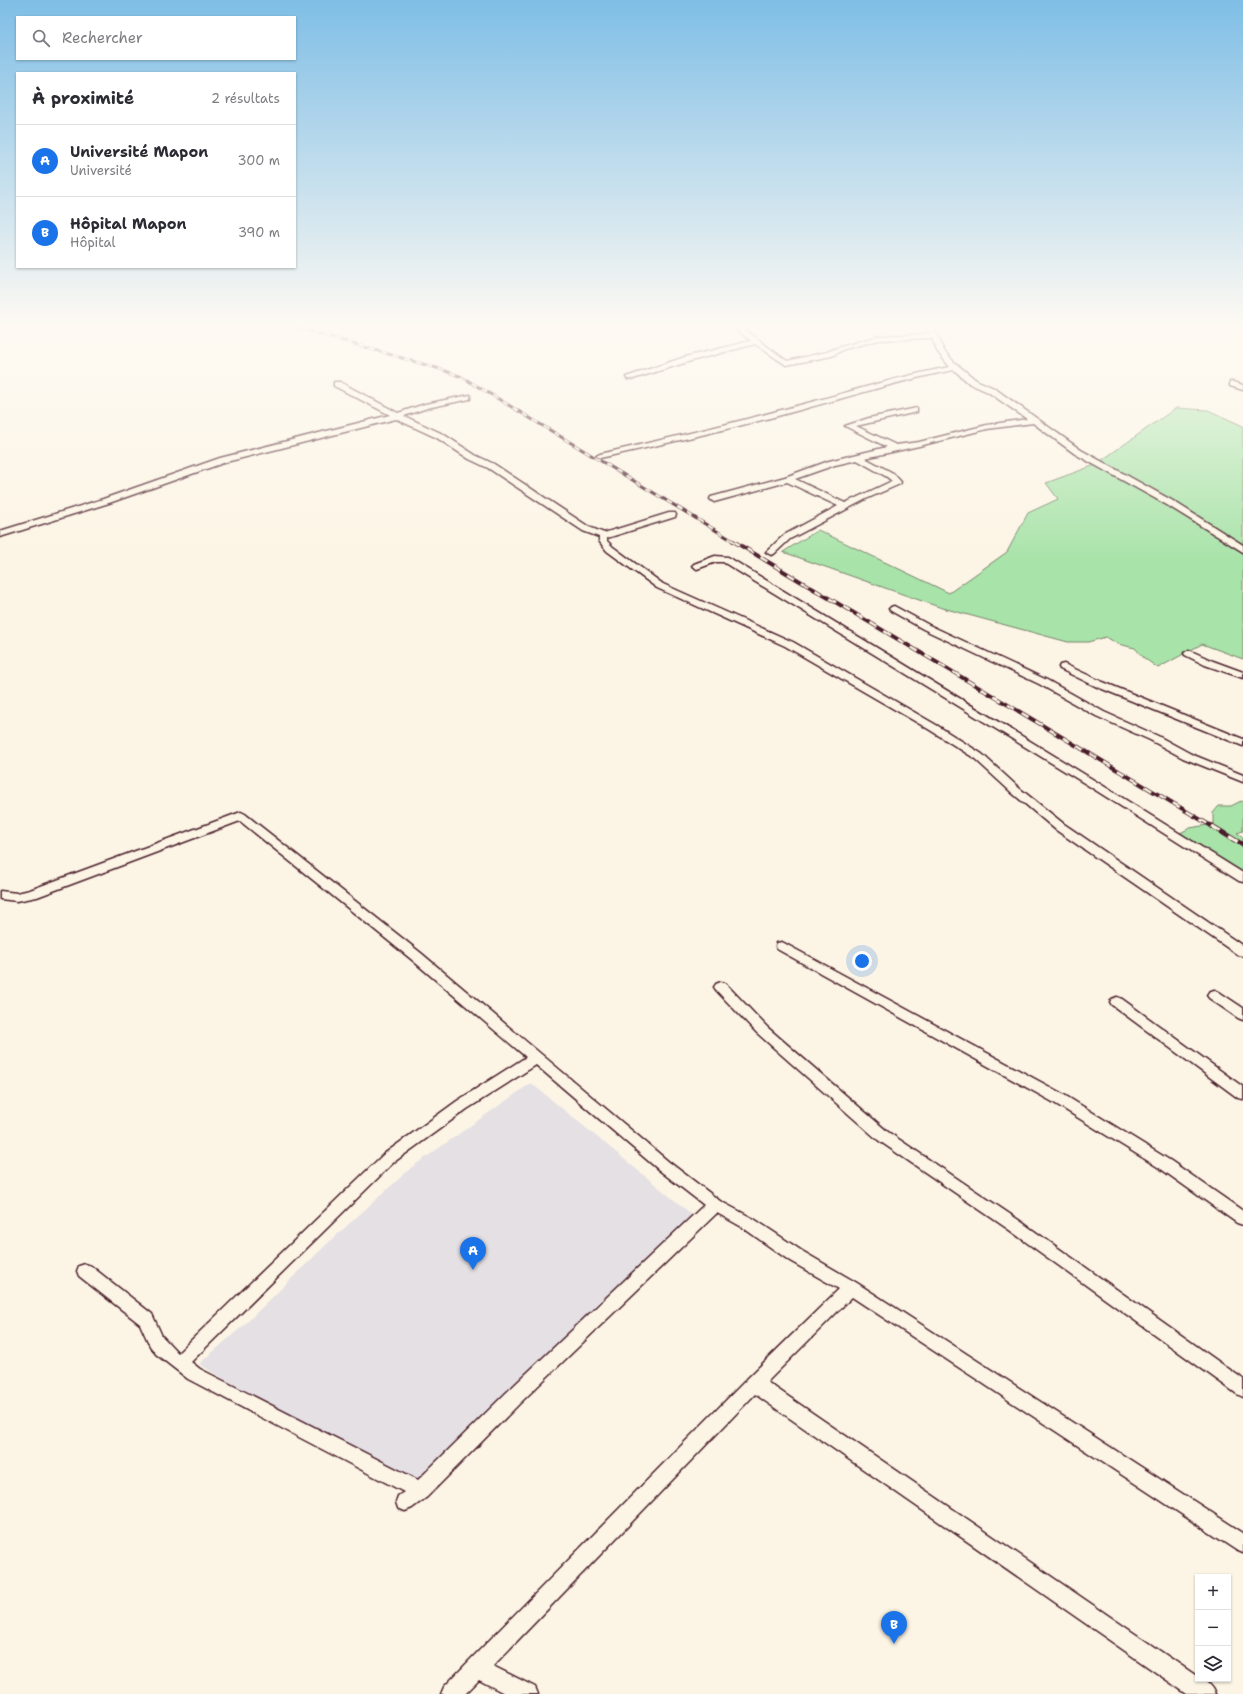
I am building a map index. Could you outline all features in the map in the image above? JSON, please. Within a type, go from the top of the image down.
[{"type":"street","points":[[375,404],[440,436],[467,454],[491,466],[586,529],[604,536],[672,515]]},
{"type":"street","points":[[0,534],[106,501],[223,460],[397,416],[434,404]]},
{"type":"street","points":[[600,456],[690,436],[812,404]]},
{"type":"street","points":[[1010,404],[1078,452],[1170,502],[1243,549]]},
{"type":"street","points":[[895,448],[849,426],[875,418],[914,410]]},
{"type":"street","points":[[714,499],[788,479],[832,463],[987,427],[1033,421]]},
{"type":"street","points":[[771,552],[787,537],[844,506],[897,482],[890,476],[858,457]]},
{"type":"street","points":[[788,479],[844,506]]},
{"type":"street","points":[[604,536],[603,541],[610,549],[652,582],[789,644],[923,722],[978,756],[1015,790],[1060,827],[1243,952]]},
{"type":"street","points":[[697,566],[715,559],[725,559],[1093,784],[1243,878]]},
{"type":"street","points":[[894,609],[926,627],[1021,671],[1104,716],[1133,728],[1187,756],[1243,779]]},
{"type":"street","points":[[1189,653],[1209,663],[1243,675]]},
{"type":"street","points":[[1064,667],[1099,684],[1243,743]]},
{"type":"street","points":[[0,895],[17,897],[33,894],[241,816],[416,956],[634,1141],[715,1205],[748,1223],[796,1256],[851,1288],[1243,1544]]},
{"type":"street","points":[[782,946],[1056,1098],[1166,1165],[1243,1219]]},
{"type":"street","points":[[721,987],[762,1030],[883,1136],[1014,1225],[1243,1389]]},
{"type":"street","points":[[1214,995],[1243,1016]]},
{"type":"street","points":[[1117,1002],[1243,1094]]},
{"type":"street","points":[[179,1363],[194,1346],[389,1158],[462,1105],[536,1058]]},
{"type":"street","points":[[405,1502],[420,1491],[519,1393],[715,1205]]},
{"type":"street","points":[[85,1271],[146,1319],[150,1324],[157,1344],[168,1356],[194,1374],[420,1491]]},
{"type":"street","points":[[451,1694],[754,1383],[851,1288]]},
{"type":"street","points":[[754,1383],[1205,1694]]},
{"type":"street","points":[[476,1668],[528,1694]]},
{"type":"shaded area","points":[[531,1083],[700,1221],[412,1495],[199,1364],[244,1325],[329,1242],[412,1167]]},
{"type":"green space","points":[[1176,408],[1208,410],[1243,426],[1243,659],[1202,644],[1158,668],[1144,658],[1135,648],[1118,644],[1106,637],[1088,642],[1068,642],[939,607],[783,552],[818,530],[949,593],[1007,552],[1028,513],[1058,499],[1046,483],[1095,465]]},
{"type":"green space","points":[[1241,801],[1243,802],[1243,831],[1237,833],[1243,837],[1243,880],[1178,834],[1190,828],[1213,824],[1213,813],[1219,806],[1231,806]]},
{"type":"railway","points":[[507,404],[735,542]]},
{"type":"railway","points":[[733,541],[1213,827]]},
{"type":"railway","points":[[1212,826],[1243,845]]},
{"type":"place","name":"Université Mapon","points":[[473,1270]]},
{"type":"place","name":"Hôpital Mapon","points":[[894,1644]]}]
